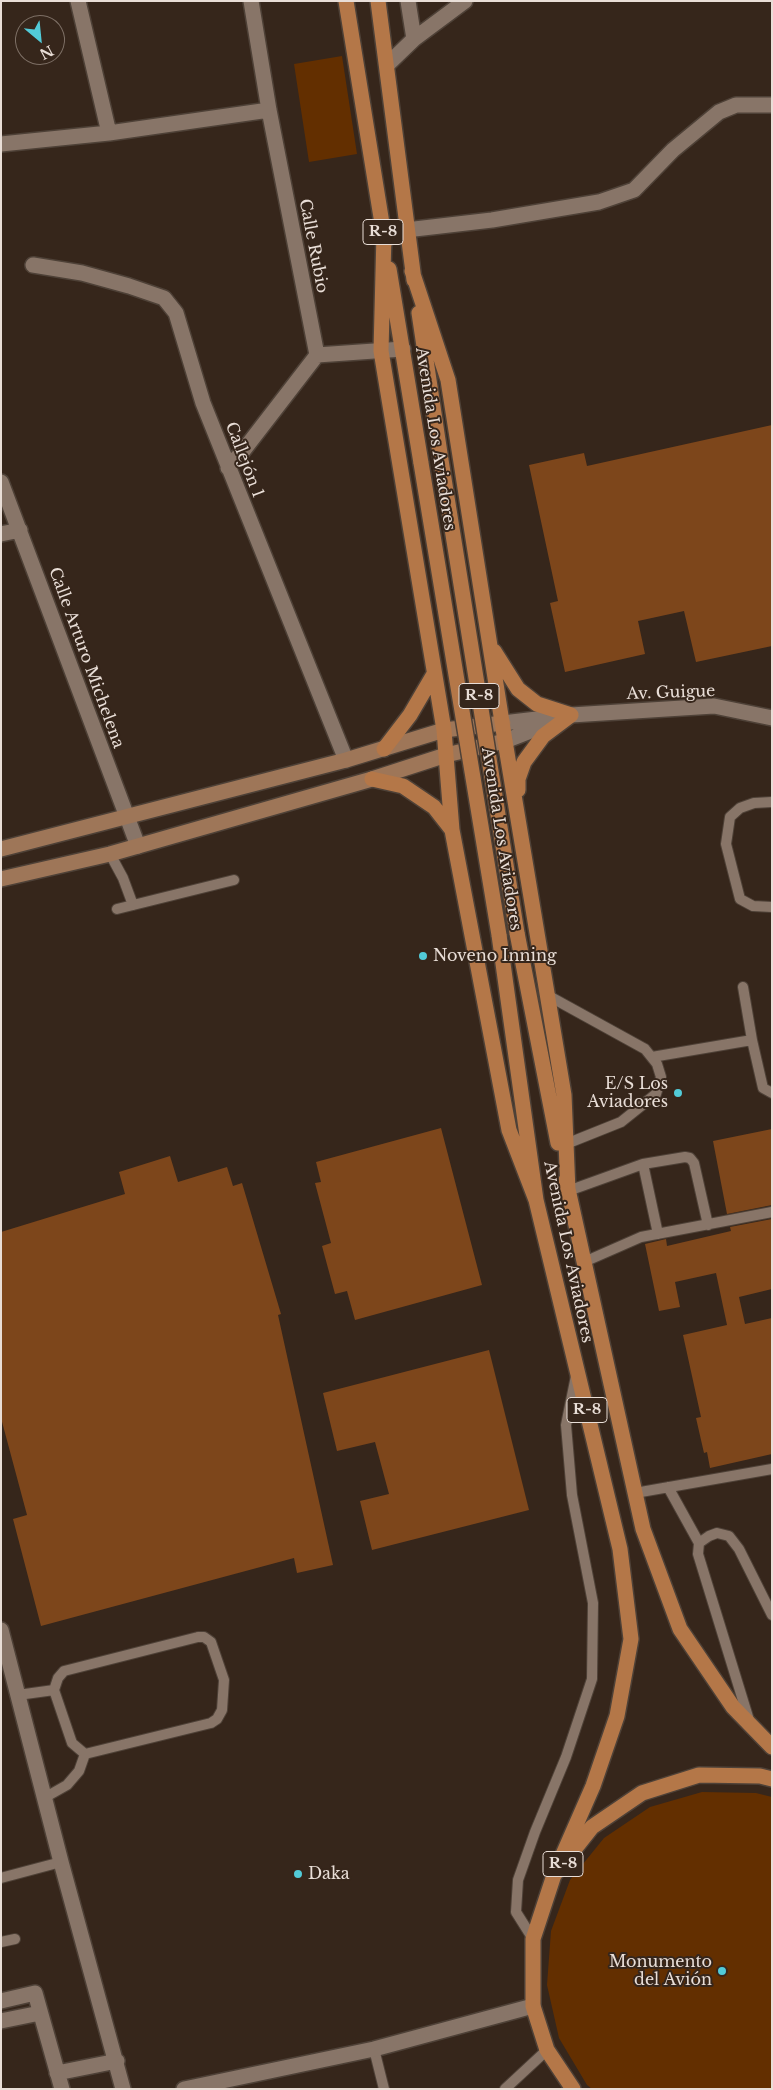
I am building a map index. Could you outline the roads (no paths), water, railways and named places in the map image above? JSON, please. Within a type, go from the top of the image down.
[{"type":"main road","name":"Avenida Los Aviadores","points":[[346,1],[499,935],[536,1200],[620,1549],[631,1639],[617,1716],[593,1786],[554,1875]]},
{"type":"main road","name":"Avenida Los Aviadores","points":[[378,1],[412,271],[517,933],[568,1191],[643,1529],[680,1630],[733,1707],[772,1747]]},
{"type":"main road","points":[[384,234],[381,351],[444,730],[446,755]]},
{"type":"main road","name":"R-8","points":[[412,271],[448,380],[503,723]]},
{"type":"main road","points":[[489,643],[518,689],[537,704],[571,715]]},
{"type":"main road","points":[[384,749],[410,715],[434,674]]},
{"type":"main road","points":[[517,814],[518,779],[524,762],[543,736],[571,715]]},
{"type":"main road","points":[[1,849],[346,760],[444,730],[503,723],[564,1095],[568,1191]]},
{"type":"main road","points":[[1,879],[110,854],[372,779],[446,755],[505,741]]},
{"type":"main road","name":"R-8","points":[[446,755],[452,830],[509,1130],[536,1200]]},
{"type":"main road","points":[[372,779],[403,786],[434,807],[452,830]]},
{"type":"main road","name":"R-8","points":[[572,2089],[547,2050],[533,2006],[533,1939],[554,1875],[592,1827],[642,1793],[700,1775],[760,1776],[772,1779]]},
{"type":"street","points":[[78,1],[109,133]]},
{"type":"street","name":"Calle Rubio","points":[[252,1],[269,110],[317,355]]},
{"type":"street","points":[[408,1],[414,39]]},
{"type":"street","points":[[387,65],[414,39],[466,1]]},
{"type":"street","points":[[406,230],[492,220],[599,202],[634,190],[673,150],[719,112],[736,105],[772,105]]},
{"type":"street","points":[[1,144],[109,133],[269,110]]},
{"type":"street","name":"Callejón 1","points":[[33,265],[82,273],[164,298],[176,313],[203,403],[346,760]]},
{"type":"street","points":[[228,468],[244,451],[317,355],[403,348]]},
{"type":"street","name":"Calle Arturo Michelena","points":[[1,482],[138,846]]},
{"type":"street","points":[[1,534],[20,530]]},
{"type":"street","name":"Av. Guigue","points":[[571,715],[714,706],[772,718]]},
{"type":"street","points":[[503,723],[571,715]]},
{"type":"street","points":[[505,741],[571,715]]},
{"type":"street","points":[[1,1630],[61,1862],[117,2061],[123,2089]]},
{"type":"street","points":[[1,2001],[35,1993],[62,2089]]},
{"type":"street","points":[[184,2089],[374,2049],[533,2006]]},
{"type":"street","points":[[1,2021],[40,2013]]},
{"type":"street","points":[[57,2073],[117,2061]]},
{"type":"lane","points":[[772,802],[754,803],[740,808],[730,817],[726,844],[740,899],[753,906],[772,907]]},
{"type":"lane","points":[[110,854],[133,905]]},
{"type":"lane","points":[[117,909],[234,880]]},
{"type":"lane","points":[[743,986],[752,1040],[763,1088],[767,1092],[772,1093]]},
{"type":"lane","points":[[547,996],[645,1049],[657,1064],[661,1077],[656,1094],[621,1122],[566,1144]]},
{"type":"lane","points":[[652,1058],[752,1040]]},
{"type":"lane","points":[[568,1191],[643,1164],[685,1156],[694,1163],[708,1224]]},
{"type":"lane","points":[[643,1164],[658,1234]]},
{"type":"lane","points":[[584,1262],[641,1237],[772,1212]]},
{"type":"lane","points":[[533,1939],[516,1912],[518,1880],[535,1832],[566,1757],[592,1679],[593,1603],[572,1495],[566,1425],[577,1370]]},
{"type":"lane","points":[[635,1493],[772,1469]]},
{"type":"lane","points":[[668,1487],[700,1543],[698,1554],[750,1724]]},
{"type":"lane","points":[[700,1543],[717,1533],[729,1536],[739,1549],[772,1614]]},
{"type":"lane","points":[[198,1637],[204,1637],[211,1642],[224,1680],[222,1710],[217,1719],[212,1723],[85,1754],[72,1742],[54,1690],[58,1678],[64,1670],[198,1637]]},
{"type":"lane","points":[[18,1695],[54,1690]]},
{"type":"lane","points":[[44,1798],[67,1785],[79,1771],[85,1754]]},
{"type":"lane","points":[[1,1878],[61,1862]]},
{"type":"lane","points":[[1,1942],[15,1938]]},
{"type":"lane","points":[[374,2049],[384,2089]]},
{"type":"lane","points":[[505,2089],[547,2050]]},
{"type":"place","name":"Noveno Inning","points":[[423,956]]},
{"type":"place","name":"E/S Los Aviadores","points":[[678,1093]]},
{"type":"place","name":"Daka","points":[[298,1874]]},
{"type":"place","name":"Monumento del Avión","points":[[722,1971]]}]
